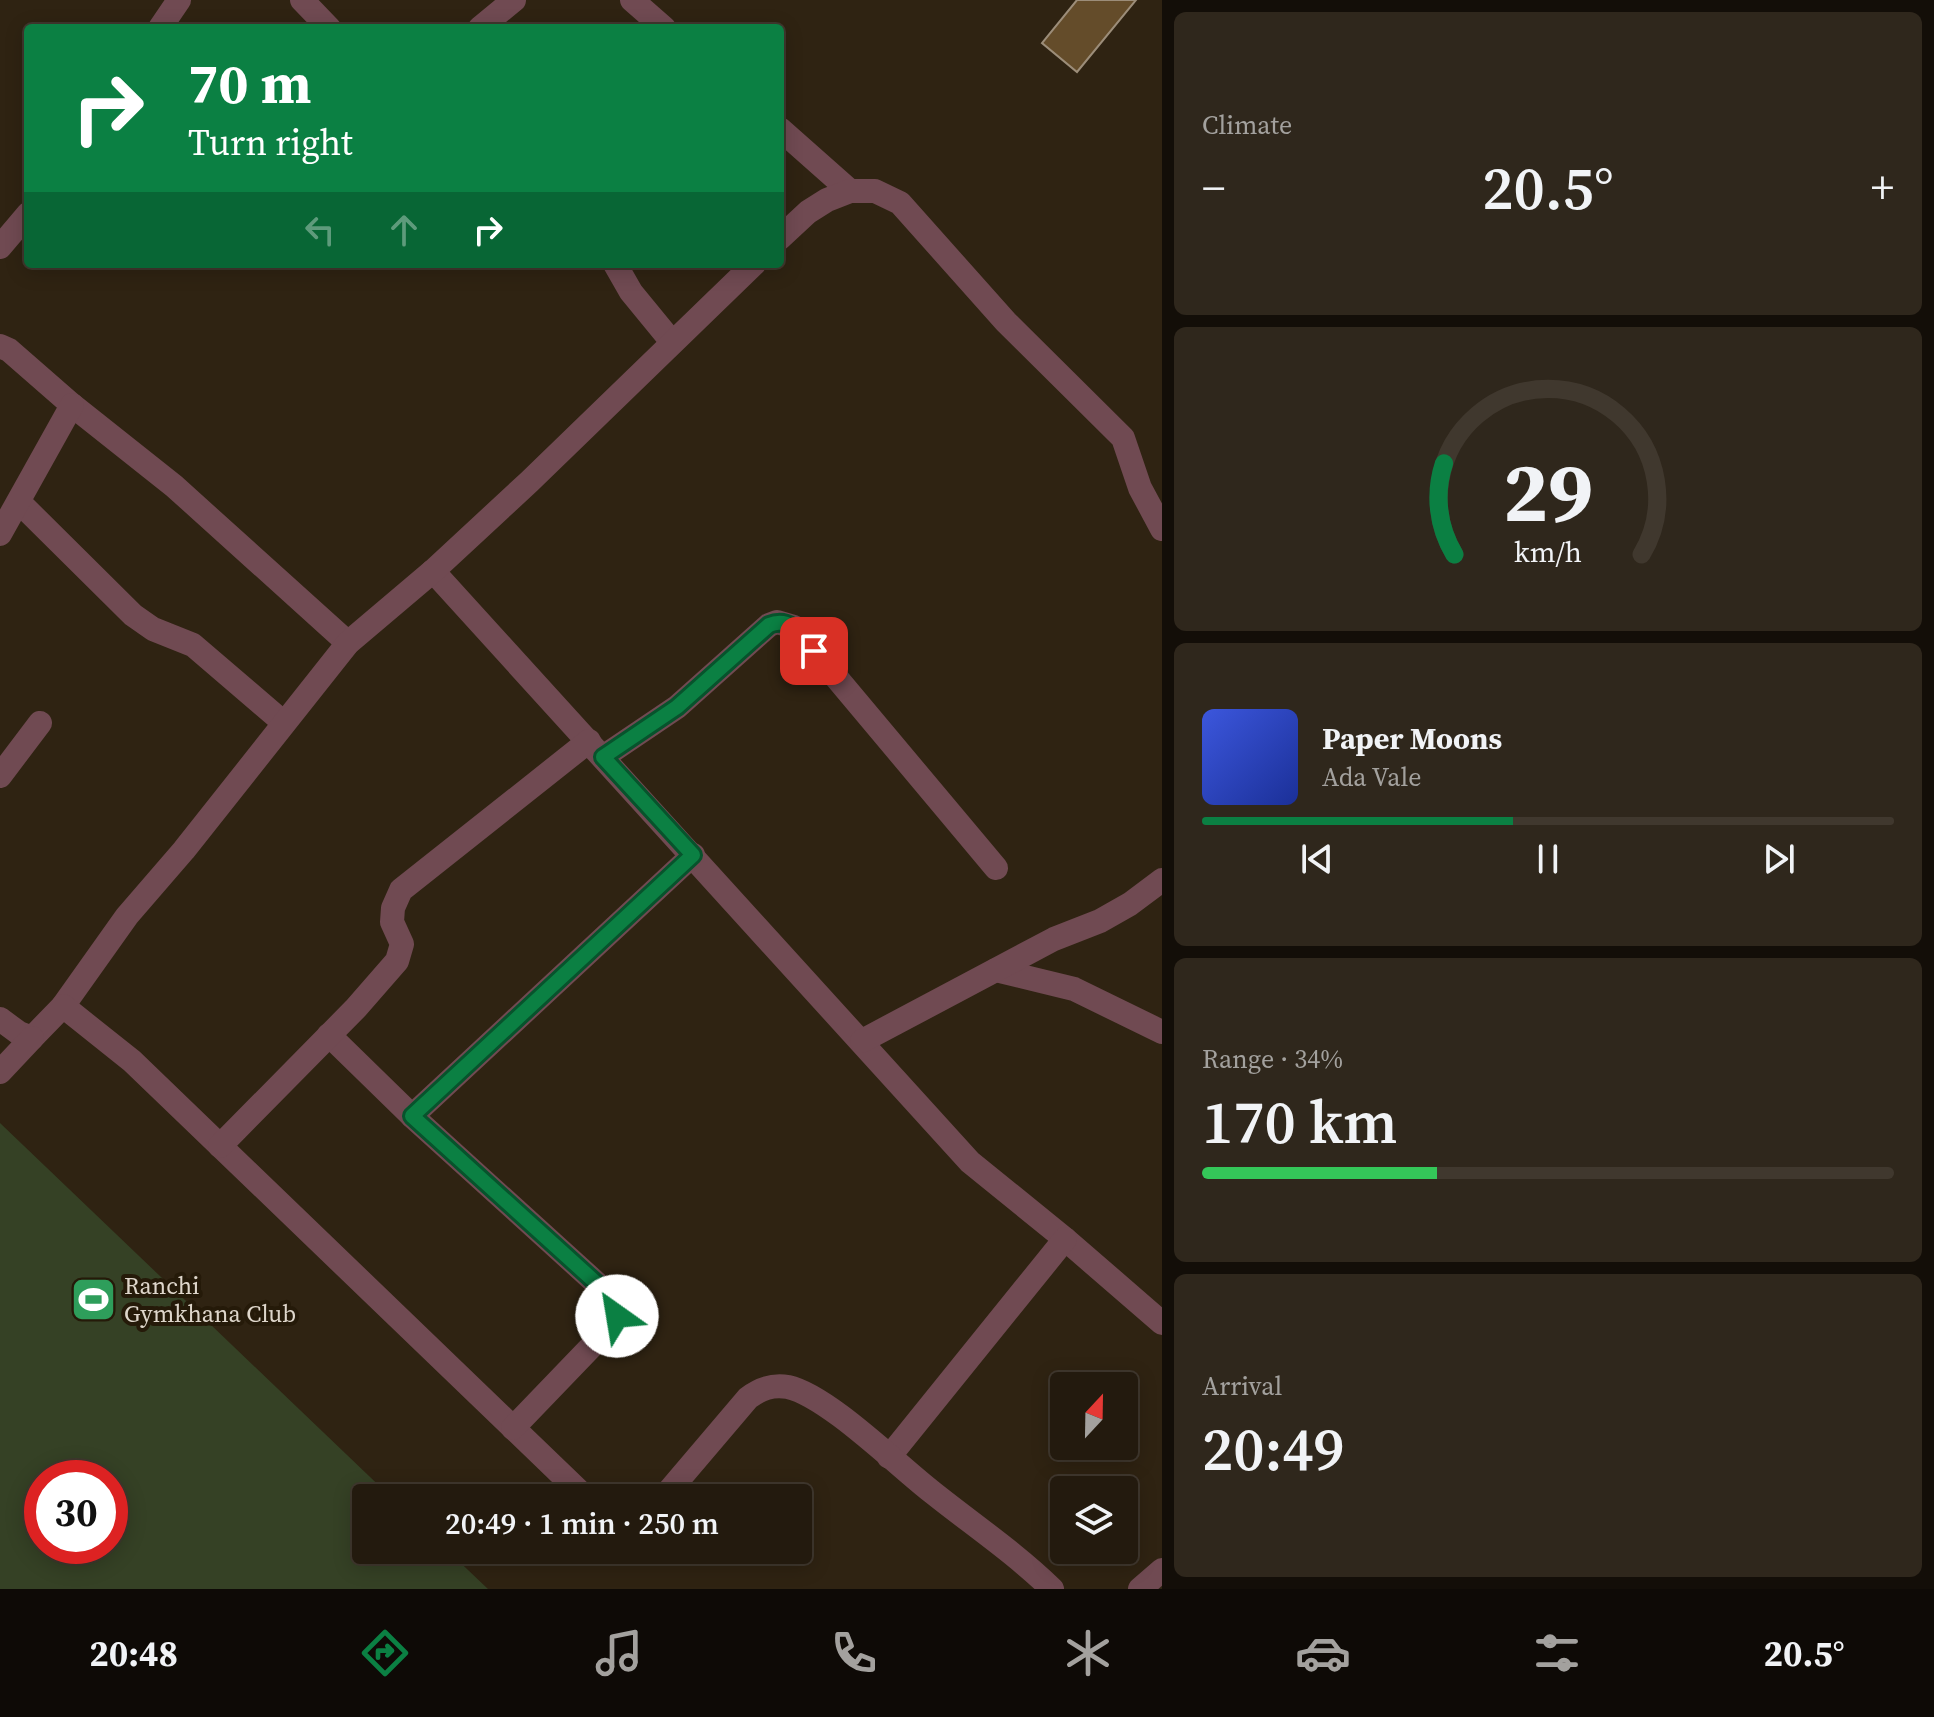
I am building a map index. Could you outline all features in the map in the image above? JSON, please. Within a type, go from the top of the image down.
[{"type":"street","points":[[163,24],[179,0]]},
{"type":"street","points":[[302,0],[325,24]]},
{"type":"street","points":[[632,0],[659,24]]},
{"type":"street","points":[[784,133],[850,191]]},
{"type":"street","points":[[784,234],[808,212],[850,191],[875,191],[900,203],[1006,322],[1123,438],[1140,488],[1162,529]]},
{"type":"street","points":[[0,247],[24,219]]},
{"type":"street","points":[[617,268],[631,292],[672,342]]},
{"type":"street","points":[[0,1072],[63,1006],[127,916],[348,643],[433,571],[529,482],[750,268]]},
{"type":"street","points":[[0,346],[174,486],[348,643]]},
{"type":"street","points":[[0,534],[72,405]]},
{"type":"street","points":[[19,502],[133,615],[153,629],[193,645],[210,657],[284,723]]},
{"type":"street","points":[[433,571],[970,1162],[1162,1323]]},
{"type":"street","points":[[220,1146],[397,961],[402,944],[392,922],[393,908],[401,890],[596,749],[677,707],[769,625],[777,622],[794,627],[996,868]]},
{"type":"street","points":[[0,776],[40,723]]},
{"type":"street","points":[[412,1116],[693,855]]},
{"type":"street","points":[[862,1041],[1054,939],[1100,921],[1162,880]]},
{"type":"street","points":[[996,970],[1074,989],[1162,1032]]},
{"type":"street","points":[[63,1006],[132,1061],[571,1484]]},
{"type":"street","points":[[0,1019],[32,1038]]},
{"type":"street","points":[[329,1035],[412,1116],[616,1301],[619,1308],[614,1323],[513,1428]]},
{"type":"street","points":[[889,1457],[1065,1239]]},
{"type":"street","points":[[675,1484],[748,1398],[762,1388],[786,1387],[812,1397],[1029,1566],[1052,1589]]},
{"type":"street","points":[[1140,1589],[1162,1570]]},
{"type":"green space","name":"Ranchi Gymkhana Club","points":[[0,1123],[377,1484],[352,1484],[352,1564],[462,1564],[488,1589],[0,1589]]},
{"type":"building","points":[[1077,0],[1136,0],[1077,72],[1042,43]]},
{"type":"place","name":"Ranchi Gymkhana Club","points":[[93,1300]]},
{"type":"route","points":[[617,1316],[619,1308],[616,1301],[412,1116],[693,855],[603,757],[677,707],[769,625],[777,622],[794,627],[814,651]]}]
